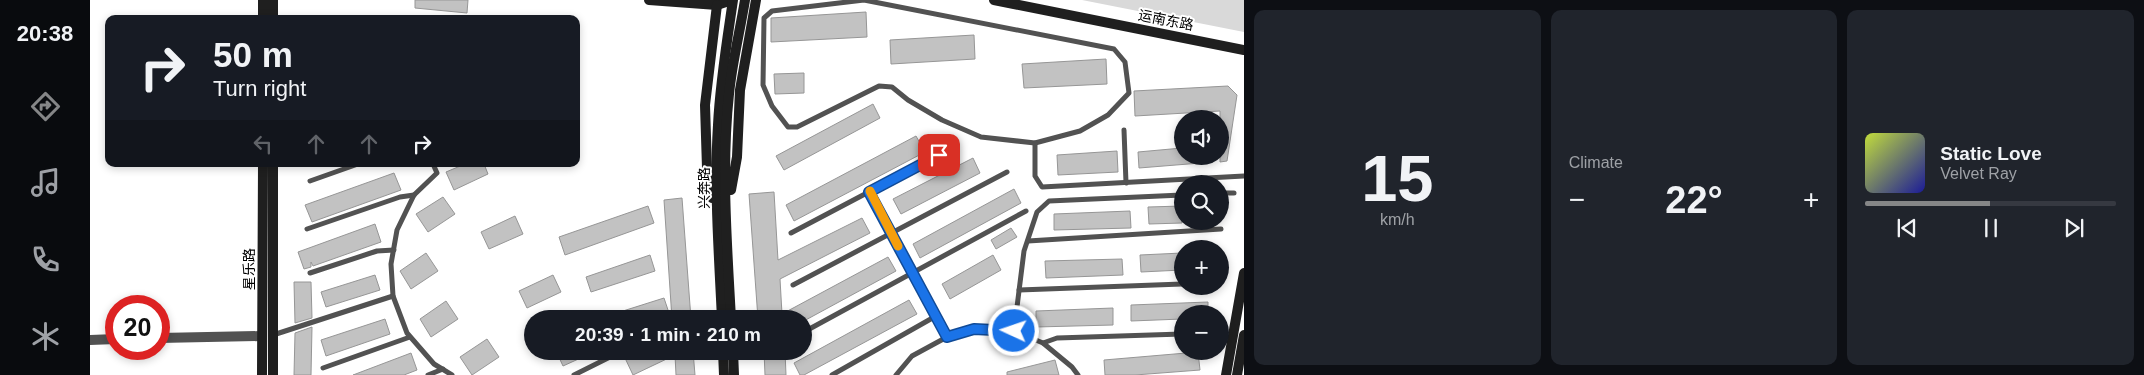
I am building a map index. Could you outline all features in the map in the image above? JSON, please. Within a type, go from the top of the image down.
[{"type":"main road","points":[[263,0],[263,15]]},
{"type":"main road","points":[[273,0],[273,15]]},
{"type":"main road","points":[[649,0],[716,5],[733,0],[729,59]]},
{"type":"main road","points":[[729,59],[745,0]]},
{"type":"main road","points":[[722,224],[737,157],[740,90],[756,0]]},
{"type":"main road","name":"运南东路","points":[[994,0],[1244,50]]},
{"type":"main road","points":[[716,5],[705,105],[707,168],[722,224],[730,310]]},
{"type":"main road","name":"兴奔路","points":[[722,310],[722,224],[718,125],[729,59]]},
{"type":"main road","name":"星乐路","points":[[263,167],[268,335],[273,375]]},
{"type":"main road","name":"星乐路","points":[[262,375],[268,335],[273,167]]},
{"type":"main road","points":[[1226,375],[1244,273]]},
{"type":"main road","points":[[1237,375],[1244,335]]},
{"type":"main road","points":[[723,360],[724,375]]},
{"type":"main road","points":[[733,360],[734,375]]},
{"type":"street","points":[[170,338],[268,335]]},
{"type":"street","points":[[90,340],[105,339]]},
{"type":"lane","points":[[864,0],[1114,49],[1126,62],[1129,93],[1108,115],[1080,131],[1035,143],[981,137],[942,120],[908,100],[892,87],[878,86],[797,126],[788,127],[772,106],[763,85],[764,18],[772,11],[864,0]]},
{"type":"lane","points":[[1124,130],[1126,183]]},
{"type":"lane","points":[[1035,143],[1035,176],[1042,186],[1244,176]]},
{"type":"lane","points":[[790,233],[956,146]]},
{"type":"lane","points":[[310,181],[350,167]]},
{"type":"lane","points":[[434,167],[437,173],[414,195],[397,230],[391,264],[393,296],[410,336],[434,364],[452,375]]},
{"type":"lane","points":[[793,286],[1007,172]]},
{"type":"lane","points":[[869,192],[947,337]]},
{"type":"lane","points":[[1229,192],[1234,192]]},
{"type":"lane","points":[[307,230],[400,197],[414,195]]},
{"type":"lane","points":[[1014,331],[1028,241],[1037,212],[1049,201],[1174,195]]},
{"type":"lane","points":[[812,328],[1026,211]]},
{"type":"lane","points":[[1028,241],[1205,230]]},
{"type":"lane","points":[[310,273],[377,251],[394,250]]},
{"type":"lane","points":[[1019,290],[1174,284]]},
{"type":"lane","points":[[268,335],[393,296]]},
{"type":"lane","points":[[832,375],[936,316]]},
{"type":"lane","points":[[896,375],[912,356],[947,337],[974,329],[1014,331],[1043,343],[1072,367],[1078,375]]},
{"type":"lane","points":[[1043,343],[1057,338],[1174,334]]},
{"type":"lane","points":[[323,368],[410,336]]},
{"type":"lane","points":[[574,375],[604,360]]},
{"type":"lane","points":[[428,375],[443,369]]},
{"type":"shaded area","points":[[1082,0],[1244,0],[1244,32]]},
{"type":"building","points":[[415,0],[468,0],[467,13],[415,8]]},
{"type":"building","points":[[866,12],[867,37],[771,42],[771,18]]},
{"type":"building","points":[[974,35],[975,59],[891,64],[890,40]]},
{"type":"building","points":[[1106,59],[1107,84],[1024,88],[1022,64]]},
{"type":"building","points":[[804,73],[804,93],[775,94],[774,74]]},
{"type":"building","points":[[1228,86],[1237,95],[1229,148],[1229,110],[1174,110],[1174,114],[1135,116],[1134,91]]},
{"type":"building","points":[[873,104],[880,118],[784,170],[776,156]]},
{"type":"building","points":[[916,136],[925,152],[794,221],[786,205]]},
{"type":"building","points":[[1174,149],[1174,165],[1176,165],[1139,168],[1138,152]]},
{"type":"building","points":[[1117,151],[1118,172],[1058,175],[1057,155]]},
{"type":"building","points":[[973,158],[980,173],[901,214],[893,199]]},
{"type":"building","points":[[458,167],[485,167],[488,174],[454,190],[446,172]]},
{"type":"building","points":[[394,173],[401,190],[312,222],[305,205]]},
{"type":"building","points":[[1014,189],[1021,203],[920,258],[913,244]]},
{"type":"building","points":[[774,192],[778,260],[862,218],[870,233],[780,279],[782,310],[757,310],[749,194]]},
{"type":"building","points":[[443,197],[455,214],[428,232],[416,214]]},
{"type":"building","points":[[682,198],[690,310],[671,310],[664,200]]},
{"type":"building","points":[[648,206],[654,223],[565,255],[559,237]]},
{"type":"building","points":[[1174,206],[1174,223],[1149,224],[1148,207]]},
{"type":"building","points":[[1130,211],[1131,228],[1054,230],[1054,214]]},
{"type":"building","points":[[515,216],[523,234],[489,249],[481,232]]},
{"type":"building","points":[[375,224],[381,242],[313,266],[311,262],[311,267],[304,269],[298,252]]},
{"type":"building","points":[[1011,228],[1017,237],[996,249],[991,240]]},
{"type":"building","points":[[426,253],[438,271],[411,289],[400,271]]},
{"type":"building","points":[[1174,253],[1174,270],[1141,272],[1140,255]]},
{"type":"building","points":[[650,255],[655,271],[591,292],[586,277]]},
{"type":"building","points":[[993,255],[1001,270],[950,299],[942,284]]},
{"type":"building","points":[[888,257],[896,271],[812,317],[812,310],[789,310]]},
{"type":"building","points":[[1122,259],[1123,275],[1046,278],[1045,261]]},
{"type":"building","points":[[375,275],[380,290],[326,307],[321,292]]},
{"type":"building","points":[[553,275],[561,292],[527,308],[519,291]]},
{"type":"building","points":[[294,282],[311,282],[312,318],[295,323]]},
{"type":"building","points":[[664,298],[668,310],[626,310]]},
{"type":"building","points":[[909,300],[917,314],[804,375],[800,375],[794,363],[799,360],[812,360],[812,353]]},
{"type":"building","points":[[446,301],[458,319],[431,337],[420,319]]},
{"type":"building","points":[[1208,302],[1208,305],[1174,305],[1174,319],[1131,321],[1131,305]]},
{"type":"building","points":[[1113,308],[1113,325],[1036,327],[1036,311]]},
{"type":"building","points":[[385,319],[390,334],[326,356],[321,340]]},
{"type":"building","points":[[312,327],[311,375],[294,375],[295,333]]},
{"type":"building","points":[[487,339],[499,357],[472,375],[460,357]]},
{"type":"building","points":[[411,353],[417,370],[404,375],[353,375]]},
{"type":"building","points":[[1174,354],[1174,360],[1199,360],[1200,370],[1135,375],[1105,375],[1104,360]]},
{"type":"building","points":[[560,360],[576,360],[563,366]]},
{"type":"building","points":[[626,360],[664,360],[633,375]]},
{"type":"building","points":[[675,360],[694,360],[695,375],[676,375]]},
{"type":"building","points":[[764,360],[785,360],[786,375],[765,375]]},
{"type":"building","points":[[1055,360],[1059,375],[1007,375],[1007,372]]},
{"type":"slow traffic","points":[[870,191],[898,246]]},
{"type":"route","points":[[939,155],[869,192],[947,337],[974,329],[1014,331]]}]
